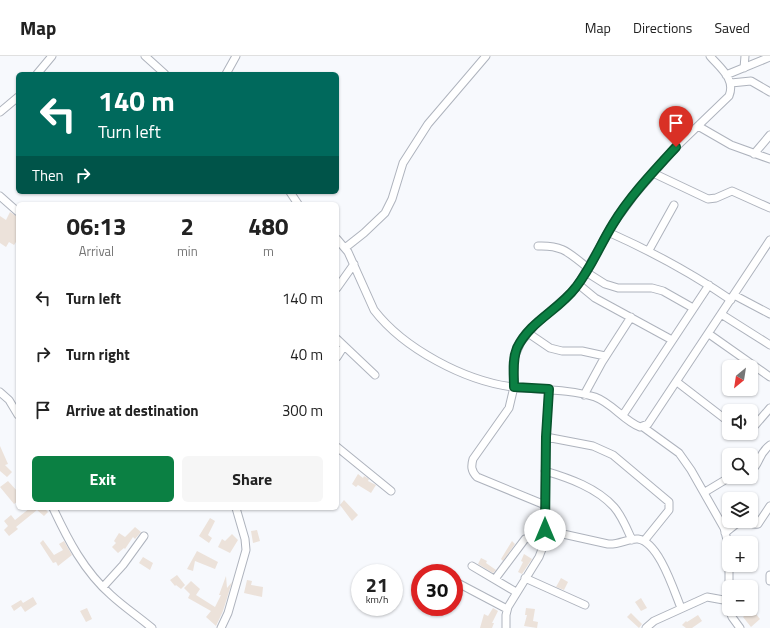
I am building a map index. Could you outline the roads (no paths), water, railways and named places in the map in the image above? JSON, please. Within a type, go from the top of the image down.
[{"type":"street","points":[[38,72],[52,56]]},
{"type":"street","points":[[145,56],[163,72]]},
{"type":"street","points":[[227,72],[236,56]]},
{"type":"street","points":[[345,248],[364,233],[385,213],[392,199],[403,163],[428,124],[486,56]]},
{"type":"street","points":[[545,506],[482,480],[472,471],[471,465],[476,453],[502,420],[509,408],[514,387],[514,358],[517,349],[528,333],[571,293],[578,284],[608,232],[635,194],[676,147],[727,99],[731,91],[731,83],[710,56]]},
{"type":"street","points":[[744,68],[745,56]]},
{"type":"street","points":[[726,75],[770,57]]},
{"type":"street","points":[[731,83],[751,81],[770,92]]},
{"type":"street","points":[[0,112],[16,99]]},
{"type":"street","points":[[698,126],[731,145],[770,159]]},
{"type":"street","points":[[754,154],[770,135]]},
{"type":"street","points":[[653,173],[702,198],[712,199],[732,190],[770,208]]},
{"type":"street","points":[[0,196],[16,210]]},
{"type":"street","points":[[648,250],[674,205]]},
{"type":"street","points":[[608,232],[681,267],[733,298],[770,314]]},
{"type":"street","points":[[643,427],[648,424],[677,382],[770,240]]},
{"type":"street","points":[[339,241],[345,248],[354,264],[374,310],[383,321],[397,333],[432,358],[446,366],[479,379],[514,387],[549,389],[599,398],[679,453],[705,492],[725,534],[741,522],[747,521],[758,524],[770,506]]},
{"type":"street","points":[[538,246],[553,246],[568,252],[605,284],[618,288],[652,288],[663,291],[693,308]]},
{"type":"street","points":[[339,285],[354,264]]},
{"type":"street","points":[[578,284],[596,298],[672,340]]},
{"type":"street","points":[[623,415],[709,285]]},
{"type":"street","points":[[721,314],[770,344]]},
{"type":"street","points":[[584,395],[605,356],[631,317]]},
{"type":"street","points":[[528,333],[550,348],[562,351],[579,350],[605,356]]},
{"type":"street","points":[[709,334],[770,377]]},
{"type":"street","points":[[339,341],[375,375]]},
{"type":"street","points":[[339,354],[344,346]]},
{"type":"street","points":[[677,382],[722,417]]},
{"type":"street","points":[[506,628],[507,609],[516,592],[539,558],[544,544],[546,437],[549,389]]},
{"type":"street","points":[[0,392],[9,400],[16,412]]},
{"type":"street","points":[[758,422],[770,408]]},
{"type":"street","points":[[546,437],[593,446],[613,455],[670,502],[669,510],[644,541]]},
{"type":"street","points":[[758,460],[761,453],[770,445]]},
{"type":"street","points":[[339,448],[391,491]]},
{"type":"street","points":[[545,471],[570,479],[604,498],[617,512],[632,540]]},
{"type":"street","points":[[705,492],[722,482]]},
{"type":"street","points":[[55,510],[74,551],[103,587],[116,600],[152,628]]},
{"type":"street","points":[[221,628],[228,613],[246,550],[245,539],[237,510]]},
{"type":"street","points":[[545,530],[608,544],[619,544],[632,540],[644,541],[652,548],[665,568],[681,608]]},
{"type":"street","points":[[103,587],[123,565],[144,536]]},
{"type":"street","points":[[495,580],[525,539],[530,538],[544,544]]},
{"type":"street","points":[[472,566],[516,592]]},
{"type":"street","points":[[770,575],[770,581]]},
{"type":"street","points":[[525,578],[585,605]]},
{"type":"street","points":[[463,586],[507,609]]},
{"type":"street","points":[[646,628],[654,621],[710,596],[722,600]]},
{"type":"street","points":[[732,616],[740,628]]}]
